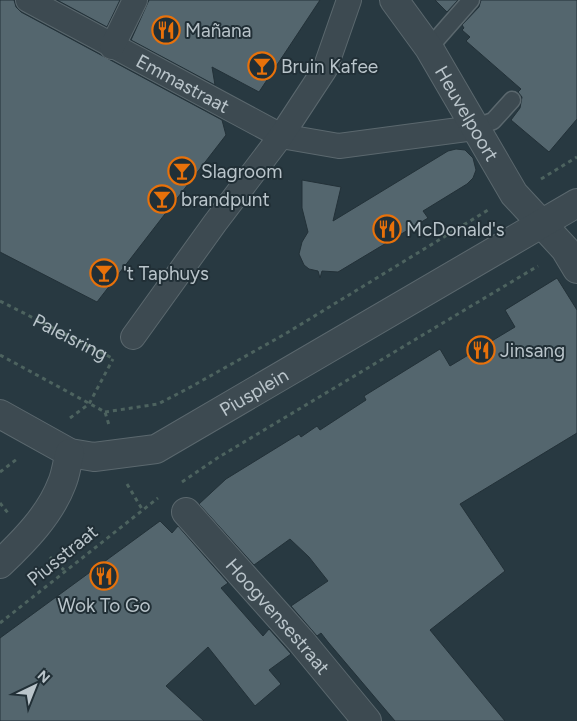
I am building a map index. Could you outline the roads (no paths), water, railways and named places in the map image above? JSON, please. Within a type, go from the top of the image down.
[{"type":"street","name":"Emmastraat","points":[[28,0],[240,116],[281,136]]},
{"type":"street","points":[[118,50],[135,0]]},
{"type":"street","points":[[133,337],[214,223],[281,136],[325,69],[349,0]]},
{"type":"street","name":"Heuvelpoort","points":[[394,0],[429,48],[514,194],[571,259]]},
{"type":"street","points":[[281,136],[339,146],[474,128]]},
{"type":"street","name":"Piusplein","points":[[70,452],[94,457],[156,449],[577,203]]},
{"type":"street","points":[[0,414],[70,452],[62,483],[49,507],[28,537],[0,564]]},
{"type":"street","name":"Hoogvensestraat","points":[[186,512],[301,641],[367,721]]},
{"type":"lane","points":[[429,48],[471,0]]},
{"type":"lane","points":[[474,128],[493,121],[512,100]]},
{"type":"place","name":"Mañana","points":[[166,30]]},
{"type":"place","name":"Bruin Kafee","points":[[262,66]]},
{"type":"place","name":"Slagroom","points":[[182,171]]},
{"type":"place","name":"brandpunt","points":[[162,199]]},
{"type":"place","name":"McDonald's","points":[[387,229]]},
{"type":"place","name":"'t Taphuys","points":[[104,273]]},
{"type":"place","name":"Jinsang","points":[[481,350]]},
{"type":"place","name":"Wok To Go","points":[[104,576]]}]
